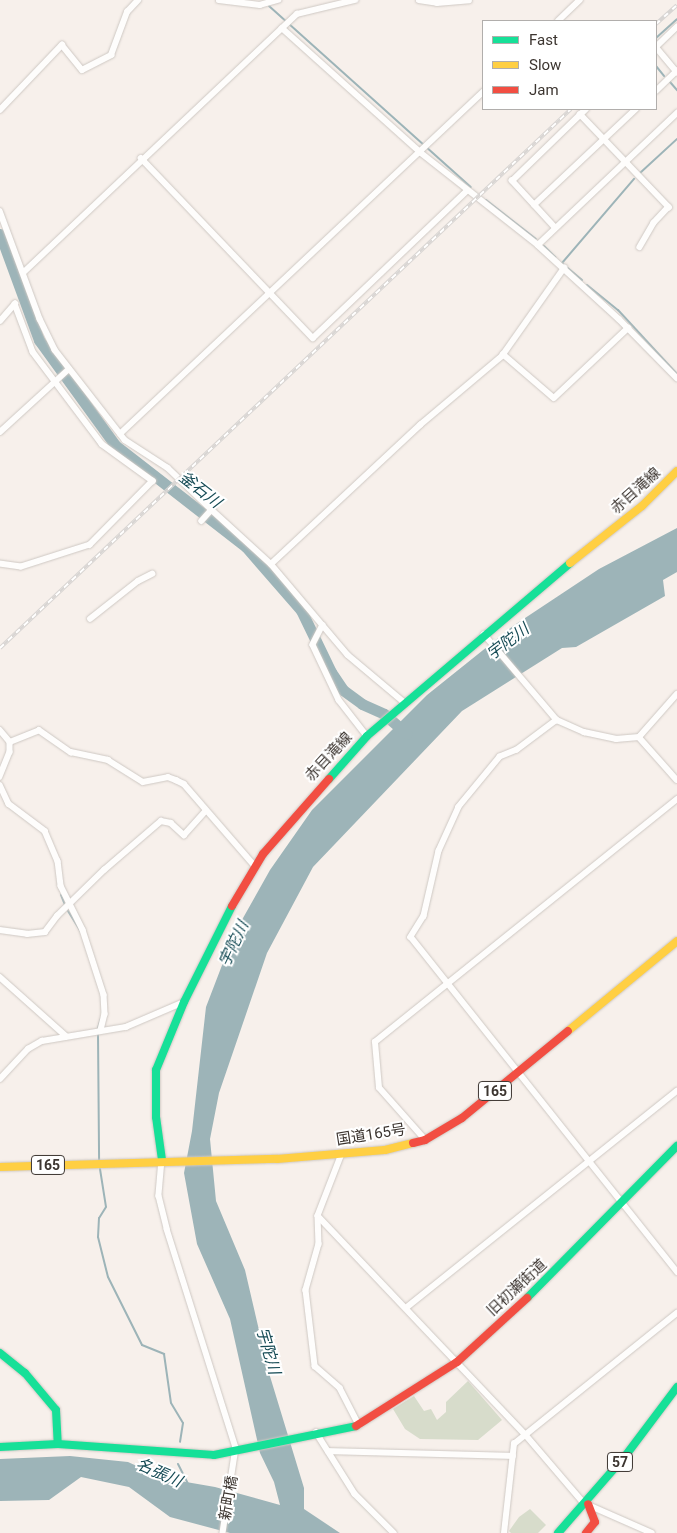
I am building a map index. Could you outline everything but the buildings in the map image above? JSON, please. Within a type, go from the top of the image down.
[{"type":"main road","name":"赤目滝線","points":[[162,1160],[156,1118],[156,1070],[184,1002],[255,866],[287,823],[367,736],[404,702],[642,506],[677,472]]},
{"type":"main road","name":"国道165号","points":[[0,1167],[162,1160],[277,1159],[385,1150],[424,1140],[462,1118],[677,941]]},
{"type":"main road","name":"旧初瀬街道","points":[[359,1425],[457,1362],[624,1203],[677,1146]]},
{"type":"main road","points":[[0,1353],[24,1373],[56,1410],[58,1444]]},
{"type":"main road","name":"57","points":[[558,1533],[586,1504],[659,1414],[677,1387]]},
{"type":"main road","points":[[0,1447],[58,1444],[214,1455],[226,1454],[240,1448],[314,1432],[359,1425]]},
{"type":"main road","points":[[586,1504],[595,1522],[586,1533]]},
{"type":"street","points":[[0,110],[62,44],[82,70],[111,55],[127,12],[138,0]]},
{"type":"street","points":[[218,0],[260,5],[278,0]]},
{"type":"street","points":[[23,273],[141,158],[296,14],[356,0]]},
{"type":"street","points":[[419,0],[437,3],[469,0]]},
{"type":"street","points":[[559,20],[580,0]]},
{"type":"street","points":[[657,46],[677,27]]},
{"type":"street","points":[[282,28],[423,149],[467,191],[538,245],[564,268],[628,328],[677,378]]},
{"type":"street","points":[[657,48],[677,72],[657,90]]},
{"type":"street","points":[[120,434],[482,93]]},
{"type":"street","points":[[555,228],[512,181],[585,110]]},
{"type":"street","points":[[534,205],[635,110]]},
{"type":"street","points":[[538,245],[677,113]]},
{"type":"street","points":[[580,114],[669,207],[654,223],[640,247]]},
{"type":"street","points":[[141,158],[313,338],[467,191]]},
{"type":"street","points":[[0,211],[48,338],[68,371],[120,434],[135,448],[168,468],[271,564],[348,655],[404,702]]},
{"type":"street","points":[[271,564],[420,425],[503,354],[564,268]]},
{"type":"street","points":[[0,320],[15,304],[33,352],[57,379],[102,444],[153,481],[90,544],[21,566],[0,564]]},
{"type":"street","points":[[503,354],[551,397],[558,397],[628,328]]},
{"type":"street","points":[[0,432],[68,371]]},
{"type":"street","points":[[191,483],[214,505],[202,520]]},
{"type":"street","points":[[90,619],[138,581],[152,574]]},
{"type":"street","points":[[323,625],[314,643],[339,700],[367,736]]},
{"type":"street","points":[[485,636],[557,720],[598,736],[639,737],[677,780]]},
{"type":"street","points":[[639,737],[677,694]]},
{"type":"street","points":[[557,720],[517,750],[500,757],[459,807],[439,851],[424,916],[411,937],[677,1272]]},
{"type":"street","points":[[0,730],[10,742],[10,752],[0,777]]},
{"type":"street","points":[[10,742],[29,733],[45,732],[71,752],[108,760],[143,782],[163,778],[176,780],[184,784],[205,812],[255,866]]},
{"type":"street","points":[[0,785],[8,804],[45,831],[58,860],[61,886],[68,905],[83,930],[104,995],[105,1014],[101,1030]]},
{"type":"street","points":[[424,1140],[379,1088],[375,1042],[677,799]]},
{"type":"street","points":[[0,930],[27,934],[45,932],[68,905],[161,821],[171,823],[184,835],[205,812]]},
{"type":"street","points":[[0,977],[66,1036]]},
{"type":"street","points":[[0,1079],[28,1049],[42,1042],[66,1036],[126,1027],[184,1002]]},
{"type":"street","points":[[406,1308],[677,1091]]},
{"type":"street","points":[[342,1154],[318,1216],[319,1244],[306,1290],[315,1366],[340,1388],[359,1425]]},
{"type":"street","points":[[162,1160],[159,1196],[167,1228],[240,1448]]},
{"type":"street","points":[[318,1216],[457,1362],[586,1504],[652,1533]]},
{"type":"street","points":[[504,1533],[514,1444],[524,1434],[677,1313]]},
{"type":"street","points":[[314,1432],[355,1494],[394,1533]]},
{"type":"street","name":"新町橋","points":[[223,1533],[235,1463],[240,1448]]},
{"type":"street","points":[[328,1451],[512,1456]]},
{"type":"green space","points":[[468,1381],[502,1420],[478,1440],[420,1439],[405,1429],[393,1409],[414,1396],[424,1411],[431,1409],[437,1420],[446,1412],[446,1402]]},
{"type":"green space","points":[[530,1509],[546,1525],[538,1533],[511,1533],[509,1531],[519,1517]]},
{"type":"water","name":"宇陀川","points":[[677,528],[677,572],[663,580],[665,596],[576,647],[562,648],[462,711],[313,867],[267,953],[219,1093],[210,1139],[216,1201],[245,1270],[269,1373],[304,1488],[304,1509],[340,1533],[230,1533],[170,1517],[129,1487],[81,1477],[49,1500],[0,1501],[0,1459],[70,1456],[128,1462],[163,1478],[215,1487],[280,1505],[274,1482],[260,1453],[230,1319],[197,1244],[184,1173],[192,1131],[206,1007],[234,934],[270,870],[312,810],[427,695],[513,626],[599,569]]},
{"type":"waterway","points":[[269,6],[471,187]]},
{"type":"waterway","points":[[657,37],[677,19]]},
{"type":"waterway","points":[[657,67],[664,76]]},
{"type":"waterway","points":[[670,82],[677,90]]},
{"type":"waterway","points":[[640,173],[677,139]]},
{"type":"waterway","points":[[582,280],[562,263],[634,179]]},
{"type":"waterway","points":[[486,200],[536,239]]},
{"type":"waterway","name":"釜石川","points":[[0,234],[39,340],[115,445],[246,547],[301,610],[331,672],[343,690],[362,704],[384,714],[407,734]]},
{"type":"waterway","points":[[544,246],[555,257]]},
{"type":"waterway","points":[[587,285],[618,310],[677,374]]},
{"type":"waterway","points":[[61,895],[65,905]]},
{"type":"waterway","points":[[68,911],[81,932]]},
{"type":"waterway","points":[[98,1028],[101,1018]]},
{"type":"waterway","points":[[98,1034],[99,1161]]},
{"type":"waterway","points":[[100,1169],[106,1207],[99,1218],[98,1237],[108,1277],[142,1345],[164,1354],[171,1403],[183,1423],[180,1442]]},
{"type":"waterway","name":"名張川","points":[[178,1464],[188,1484]]},
{"type":"railway","points":[[657,23],[677,5]]},
{"type":"railway","points":[[0,648],[570,110]]},
{"type":"traffic: fast","points":[[329,779],[367,736],[570,563]]},
{"type":"traffic: fast","points":[[162,1160],[156,1117],[156,1070],[184,1002],[232,906]]},
{"type":"traffic: fast","points":[[527,1298],[677,1146]]},
{"type":"traffic: fast","points":[[0,1353],[25,1373],[56,1410],[58,1444]]},
{"type":"traffic: fast","points":[[558,1533],[626,1455],[677,1387]]},
{"type":"traffic: fast","points":[[0,1447],[58,1444],[214,1455],[356,1426]]},
{"type":"traffic: slow","points":[[570,563],[642,506],[677,471]]},
{"type":"traffic: slow","points":[[568,1031],[677,941]]},
{"type":"traffic: slow","points":[[0,1167],[277,1159],[385,1150],[413,1143]]},
{"type":"traffic: jam","points":[[232,906],[263,854],[329,779]]},
{"type":"traffic: jam","points":[[413,1143],[425,1140],[462,1118],[568,1031]]},
{"type":"traffic: jam","points":[[356,1426],[457,1362],[527,1298]]},
{"type":"traffic: jam","points":[[586,1533],[595,1522],[588,1504]]}]
